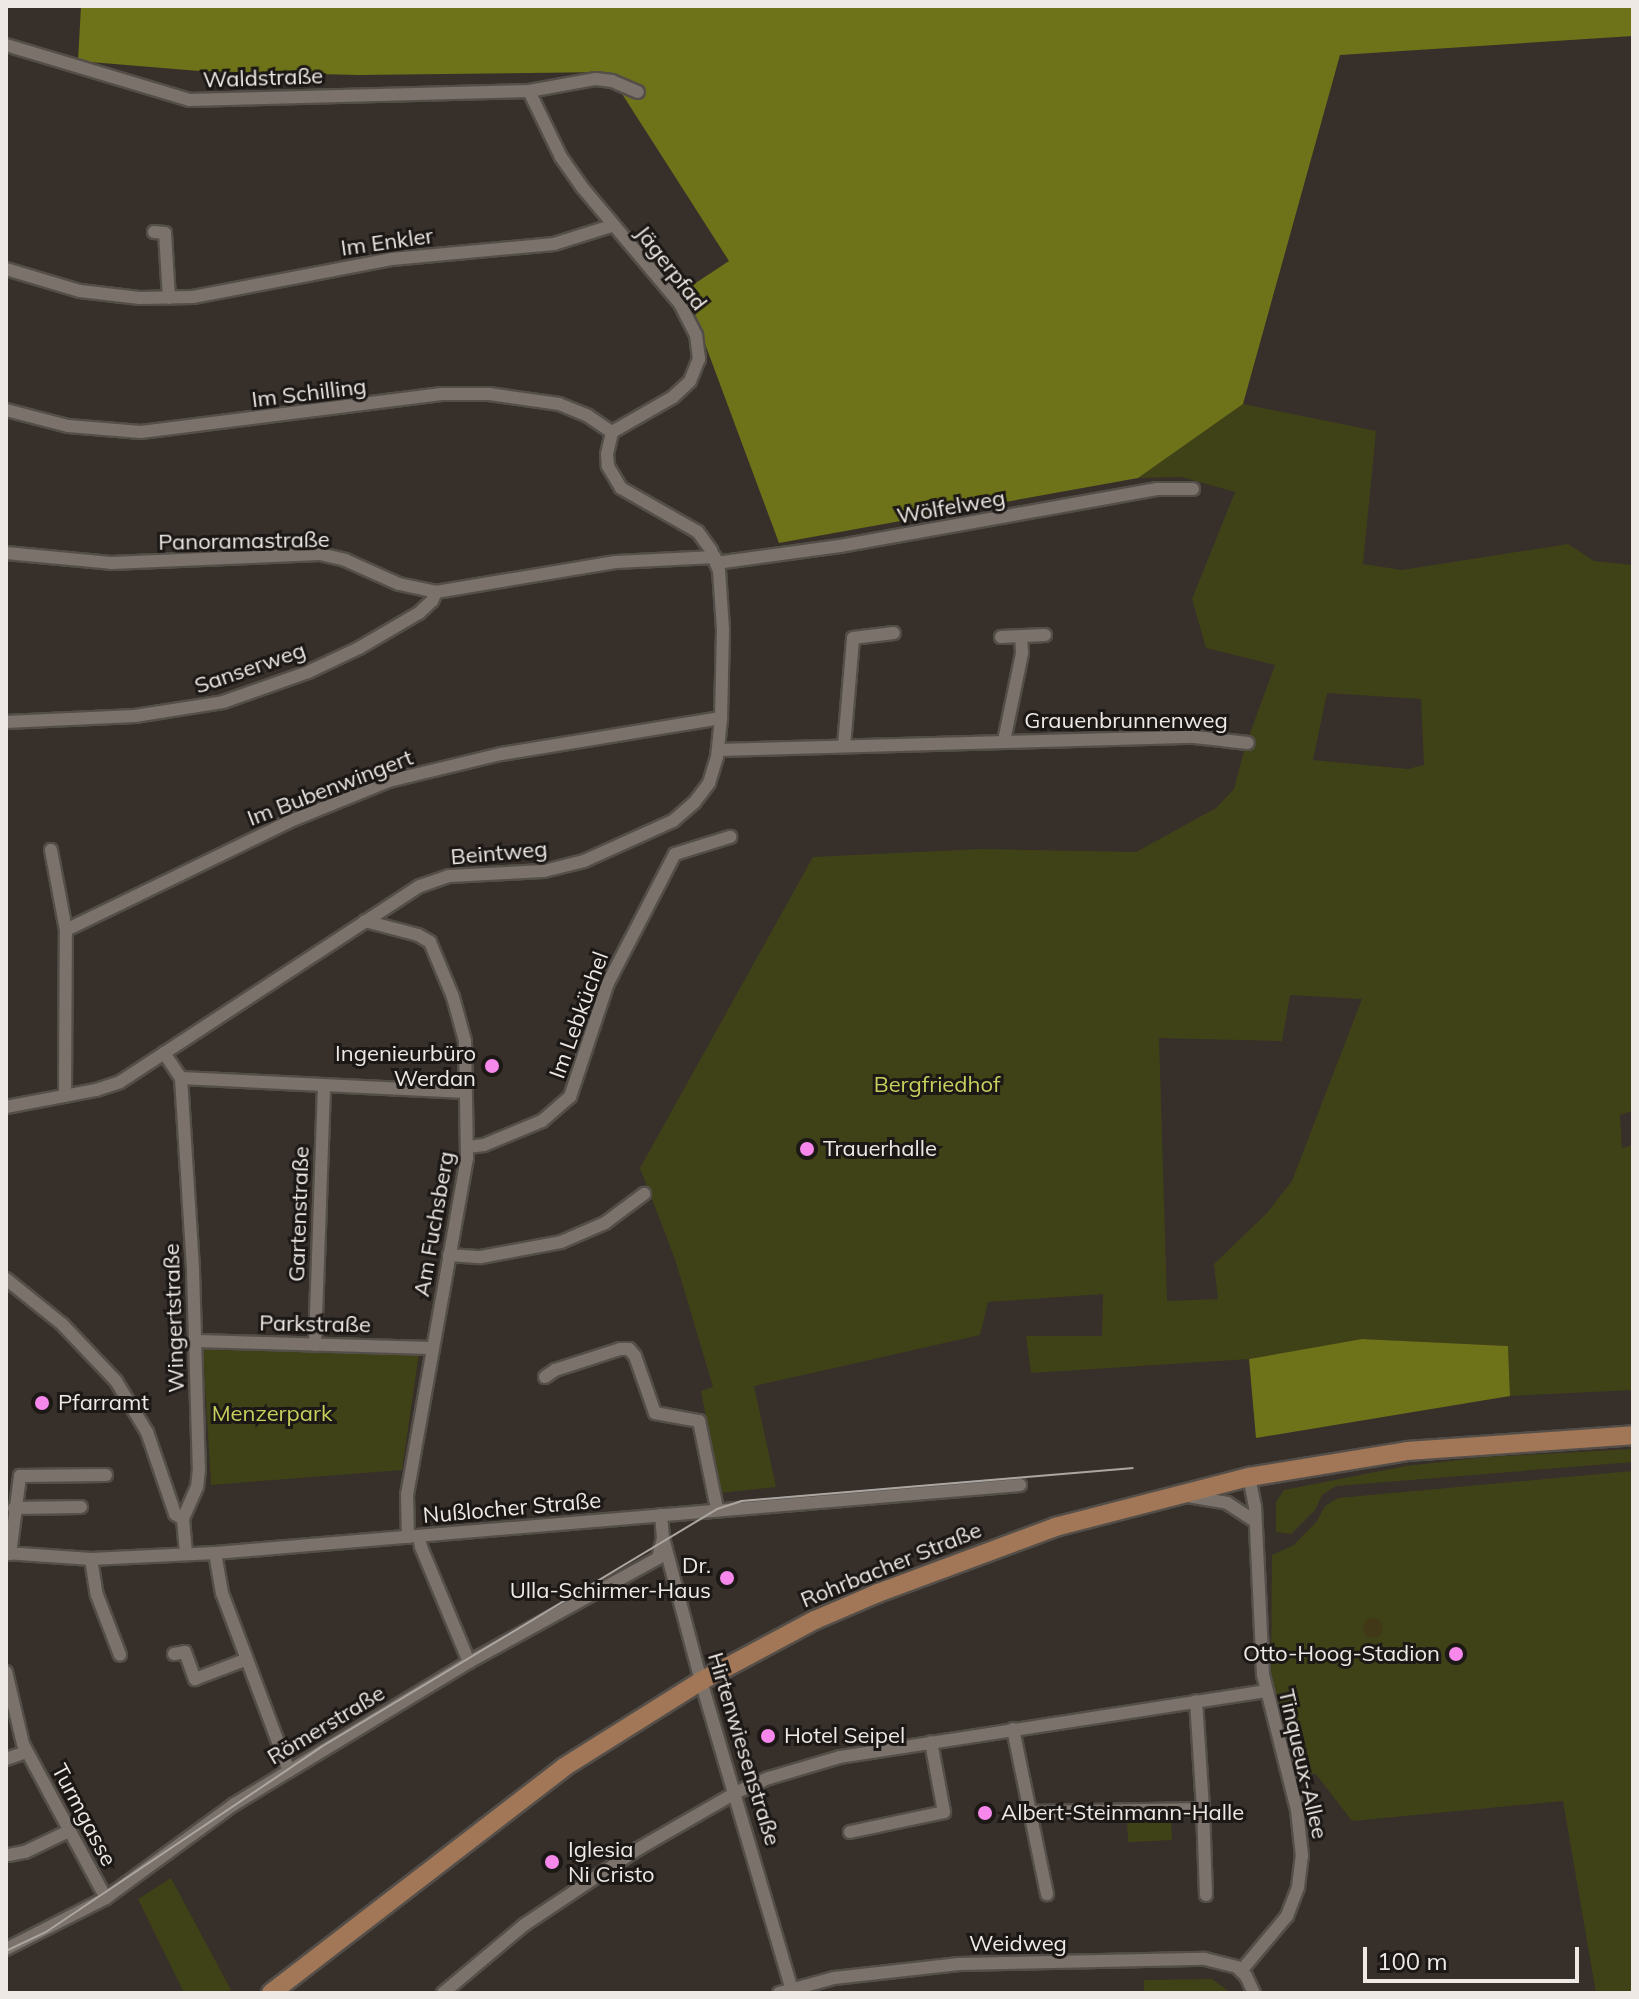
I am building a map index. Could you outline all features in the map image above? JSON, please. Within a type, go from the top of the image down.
[{"type":"main road","name":"Rohrbacher Straße","points":[[271,1993],[564,1767],[701,1681],[815,1620],[941,1567],[1055,1527],[1176,1493],[1249,1477],[1407,1451],[1633,1435]]},
{"type":"street","name":"Waldstraße","points":[[6,45],[189,100],[529,91]]},
{"type":"street","points":[[529,91],[600,79],[638,92]]},
{"type":"street","name":"Jägerpfad","points":[[529,91],[561,157],[611,226],[681,305],[696,335],[699,352],[694,374],[684,387],[612,432]]},
{"type":"street","name":"Im Enkler","points":[[6,269],[80,291],[169,298],[225,293],[392,259],[554,244],[611,226]]},
{"type":"street","points":[[165,231],[169,298]]},
{"type":"street","name":"Im Schilling","points":[[6,410],[68,426],[141,432],[442,394],[500,394],[559,404],[588,416],[612,432]]},
{"type":"street","points":[[612,432],[607,461],[621,488],[694,529],[715,560]]},
{"type":"street","name":"Wölfelweg","points":[[715,560],[864,542],[1157,489],[1193,489]]},
{"type":"street","name":"Panoramastraße","points":[[6,553],[111,563],[331,555],[399,584],[436,592],[616,562],[715,560]]},
{"type":"street","name":"Beintweg","points":[[6,1107],[120,1082],[407,892],[434,880],[562,867],[610,851],[673,821],[703,793],[719,750],[723,617],[715,560]]},
{"type":"street","name":"Sanserweg","points":[[6,722],[135,716],[189,709],[237,698],[308,672],[359,648],[419,613],[436,592]]},
{"type":"street","points":[[844,746],[846,639],[894,633]]},
{"type":"street","points":[[1001,637],[1045,635]]},
{"type":"street","name":"Grauenbrunnenweg","points":[[1004,741],[1022,653],[1021,636]]},
{"type":"street","name":"Im Bubenwingert","points":[[66,930],[288,822],[389,781],[501,754],[721,718]]},
{"type":"street","name":"Grauenbrunnenweg","points":[[719,750],[1202,737],[1248,743]]},
{"type":"street","name":"Im Lebküchel","points":[[468,1147],[484,1145],[542,1121],[570,1097],[608,983],[675,854],[730,837]]},
{"type":"street","points":[[51,850],[66,930],[65,1096]]},
{"type":"street","name":"Am Fuchsberg","points":[[365,921],[418,935],[433,946],[463,1031],[468,1147],[407,1494],[414,1536],[469,1662]]},
{"type":"street","points":[[164,1053],[181,1078],[466,1092]]},
{"type":"street","name":"Wingertstraße","points":[[181,1078],[199,1469],[197,1487],[183,1519],[186,1554]]},
{"type":"street","name":"Gartenstraße","points":[[315,1345],[324,1085]]},
{"type":"street","points":[[449,1255],[481,1257],[561,1242],[605,1223],[644,1194]]},
{"type":"street","points":[[6,1279],[62,1324],[116,1381],[147,1432],[175,1514],[183,1519]]},
{"type":"street","name":"Parkstraße","points":[[195,1341],[433,1348]]},
{"type":"street","points":[[545,1377],[568,1366],[620,1349],[629,1349],[635,1356],[655,1413],[699,1421],[717,1509]]},
{"type":"street","points":[[8,1554],[20,1476],[106,1475]]},
{"type":"street","name":"Tinqueux-Allee","points":[[1241,1971],[1287,1916],[1298,1887],[1302,1856],[1297,1810],[1266,1691],[1255,1521],[1249,1477]]},
{"type":"street","name":"Nußlocher Straße","points":[[8,1554],[91,1559],[215,1553],[1020,1485]]},
{"type":"street","points":[[1176,1493],[1227,1503],[1255,1521]]},
{"type":"street","points":[[14,1508],[81,1507]]},
{"type":"street","name":"Hirtenwiesenstraße","points":[[661,1515],[663,1538],[701,1681],[737,1792],[793,1990]]},
{"type":"street","name":"Römerstraße","points":[[6,1949],[106,1898],[233,1805],[469,1662],[658,1558],[663,1538]]},
{"type":"street","points":[[215,1553],[222,1593],[289,1771]]},
{"type":"street","points":[[91,1559],[97,1595],[120,1655]]},
{"type":"street","points":[[185,1651],[195,1679],[245,1660]]},
{"type":"street","name":"Turmgasse","points":[[6,1672],[26,1752],[106,1898]]},
{"type":"street","points":[[443,1993],[524,1925],[638,1849],[737,1792],[840,1757],[1266,1691]]},
{"type":"street","points":[[1196,1701],[1206,1895]]},
{"type":"street","points":[[1013,1729],[1047,1894]]},
{"type":"street","points":[[850,1832],[944,1812],[931,1742]]},
{"type":"street","name":"Turmgasse","points":[[6,1759],[26,1752]]},
{"type":"street","points":[[1030,1812],[1203,1809]]},
{"type":"street","points":[[9,1855],[25,1852],[69,1831]]},
{"type":"street","name":"Weidweg","points":[[779,1993],[879,1971],[959,1964],[1205,1959],[1228,1962],[1241,1971]]},
{"type":"street","points":[[1241,1971],[1254,1993]]},
{"type":"green space","name":"Bergfriedhof","points":[[1243,404],[1376,431],[1363,564],[1402,570],[1568,544],[1594,561],[1633,565],[1633,1111],[1620,1115],[1622,1148],[1633,1145],[1633,1390],[1510,1396],[1508,1346],[1363,1339],[1249,1359],[1031,1373],[1026,1336],[1102,1336],[1103,1294],[988,1302],[980,1335],[754,1386],[776,1487],[720,1493],[701,1391],[713,1387],[675,1259],[640,1168],[813,857],[981,849],[1136,852],[1216,808],[1234,789],[1245,747],[1275,665],[1206,648],[1192,599],[1235,492],[1182,477],[1138,478]],"holes":[[[1327,693],[1421,699],[1424,765],[1408,769],[1313,760]],[[1290,995],[1362,999],[1292,1181],[1266,1214],[1214,1264],[1218,1299],[1167,1301],[1159,1038],[1282,1041]]]},
{"type":"green space","name":"Menzerpark","points":[[203,1348],[419,1353],[402,1470],[211,1485]]},
{"type":"green space","points":[[1633,1449],[1633,1462],[1336,1486],[1322,1495],[1315,1510],[1291,1534],[1276,1532],[1276,1502],[1284,1490],[1406,1466],[1486,1457]]},
{"type":"green space","name":"Otto-Hoog-Stadion","points":[[1633,1471],[1633,1993],[1596,1993],[1563,1801],[1352,1821],[1316,1774],[1298,1774],[1271,1681],[1272,1555],[1294,1545],[1317,1521],[1325,1506],[1338,1498]]},
{"type":"green space","points":[[1171,1819],[1172,1840],[1128,1842],[1127,1821]]},
{"type":"green space","points":[[171,1878],[231,1990],[226,1993],[184,1993],[138,1899]]},
{"type":"green space","points":[[1212,1979],[1231,1993],[1144,1993],[1144,1980]]},
{"type":"shaded area","points":[[81,6],[1633,6],[1633,36],[1340,55],[1243,404],[1138,478],[779,543],[685,290],[729,261],[608,72],[359,75],[199,71],[78,61]]},
{"type":"shaded area","points":[[1362,1339],[1508,1346],[1510,1396],[1256,1438],[1249,1359]]},
{"type":"sand","points":[[1373,1618],[1380,1621],[1383,1628],[1380,1635],[1373,1638],[1366,1635],[1363,1628],[1366,1621]]},
{"type":"tram line","points":[[6,1951],[46,1932],[321,1747],[717,1509],[742,1501],[1133,1468]]},
{"type":"place","name":"Ingenieurbüro Werdan","points":[[492,1066]]},
{"type":"place","name":"Trauerhalle","points":[[807,1149]]},
{"type":"place","name":"Pfarramt","points":[[42,1403]]},
{"type":"place","name":"Dr. Ulla-Schirmer-Haus","points":[[727,1578]]},
{"type":"place","name":"Otto-Hoog-Stadion","points":[[1456,1654]]},
{"type":"place","name":"Hotel Seipel","points":[[768,1736]]},
{"type":"place","name":"Albert-Steinmann-Halle","points":[[985,1813]]},
{"type":"place","name":"Iglesia Ni Cristo","points":[[552,1862]]}]
